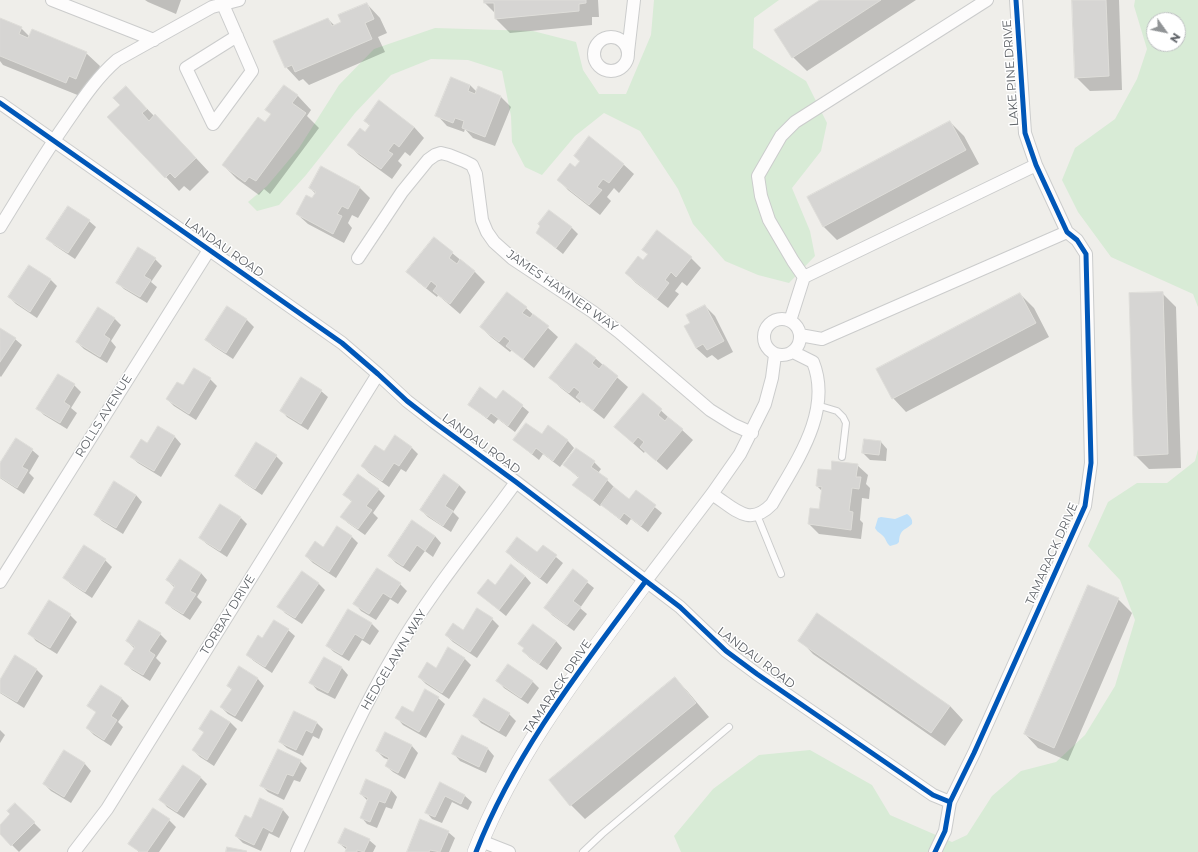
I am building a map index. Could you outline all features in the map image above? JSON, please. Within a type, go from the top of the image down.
[{"type":"street","points":[[52,0],[154,40]]},
{"type":"street","points":[[0,227],[88,90],[105,70],[117,60],[212,7],[222,2],[239,0]]},
{"type":"street","points":[[628,52],[634,0]]},
{"type":"street","points":[[804,278],[769,220],[761,196],[758,176],[781,136],[795,122],[987,0]]},
{"type":"street","name":"LAKE PINE DRIVE","points":[[1016,0],[1025,133],[1036,165],[1067,232]]},
{"type":"street","points":[[222,2],[237,36],[252,71],[214,124],[186,68],[237,36]]},
{"type":"street","name":"LANDAU ROAD","points":[[0,103],[342,343],[407,401],[680,607],[726,650],[757,674],[933,795],[950,802]]},
{"type":"street","name":"JAMES HAMNER WAY","points":[[358,258],[402,192],[428,160],[441,153],[464,161],[472,165],[476,174],[482,220],[487,232],[494,242],[513,259],[593,312],[619,332],[710,410],[734,425],[752,433]]},
{"type":"street","points":[[790,321],[804,278],[1036,165]]},
{"type":"street","points":[[800,335],[822,339],[1067,232]]},
{"type":"street","name":"TAMARACK DRIVE","points":[[950,802],[974,753],[1085,506],[1091,463],[1086,254],[1077,240],[1067,232]]},
{"type":"street","name":"ROLLS AVENUE","points":[[0,582],[209,250]]},
{"type":"street","points":[[778,319],[790,321],[795,324],[799,329],[800,335],[800,342],[793,352],[788,355],[775,355],[766,348],[764,342],[765,330],[768,325],[778,319]]},
{"type":"street","points":[[712,494],[745,516],[757,515],[765,511],[772,504],[812,429],[820,391],[817,372],[813,362],[793,352]]},
{"type":"street","name":"TAMARACK DRIVE","points":[[478,846],[498,804],[546,719],[591,655],[712,494],[740,454],[752,433],[765,404],[772,378],[775,355]]},
{"type":"street","name":"TORBAY DRIVE","points":[[74,852],[90,834],[107,809],[378,374]]},
{"type":"street","name":"HEDGELAWN WAY","points":[[297,852],[361,715],[395,653],[431,598],[516,482]]},
{"type":"street","points":[[936,852],[945,831],[950,802]]},
{"type":"street","points":[[478,846],[509,852]]},
{"type":"lane","points":[[817,405],[837,411],[844,417],[846,423],[842,457]]},
{"type":"lane","points":[[757,515],[782,574]]},
{"type":"lane","points":[[583,852],[602,834],[729,727]]},
{"type":"green space","points":[[654,0],[779,0],[754,18],[753,48],[806,81],[827,123],[821,151],[792,188],[810,231],[815,256],[789,283],[758,275],[725,261],[693,224],[678,189],[640,131],[604,113],[575,136],[542,175],[525,167],[512,142],[511,116],[502,71],[468,60],[431,59],[391,75],[355,113],[306,175],[279,205],[257,211],[248,202],[267,186],[299,148],[339,85],[374,49],[435,28],[533,31],[576,42],[583,70],[599,94],[626,94],[651,35]]},
{"type":"green space","points":[[1135,0],[1198,0],[1198,307],[1193,294],[1111,257],[1078,212],[1062,180],[1075,148],[1115,119],[1137,79],[1146,52],[1186,52],[1186,12],[1146,12],[1146,46],[1134,6]]},
{"type":"green space","points":[[1198,449],[1198,852],[681,852],[674,836],[713,789],[759,755],[810,750],[872,785],[890,815],[952,842],[967,835],[992,796],[1021,771],[1056,762],[1085,735],[1115,686],[1135,620],[1120,580],[1088,546],[1108,502],[1137,483],[1167,483],[1195,461]]},
{"type":"water","points":[[907,514],[912,519],[912,524],[901,532],[899,542],[897,544],[890,546],[875,528],[878,518],[895,519]]},
{"type":"building","points":[[484,0],[586,0],[586,3],[579,4],[579,11],[495,19],[494,3],[484,3]]},
{"type":"building","points":[[820,0],[881,0],[792,58],[774,30]]},
{"type":"building","points":[[1072,0],[1106,0],[1109,76],[1075,78]]},
{"type":"building","points":[[367,3],[374,19],[365,23],[372,39],[295,72],[292,65],[285,68],[273,41],[328,18],[332,26],[341,22],[338,15]]},
{"type":"building","points":[[0,18],[22,27],[19,34],[28,38],[32,29],[87,52],[76,79],[69,76],[66,83],[0,56]]},
{"type":"building","points":[[451,77],[470,85],[468,91],[475,94],[478,86],[501,96],[485,137],[462,128],[464,121],[455,118],[453,123],[435,116]]},
{"type":"building","points":[[284,85],[298,95],[292,103],[306,113],[256,181],[249,177],[245,182],[222,165],[258,117],[265,122],[271,114],[265,110]]},
{"type":"building","points":[[126,86],[147,109],[142,113],[149,121],[155,114],[196,158],[175,178],[170,173],[165,178],[107,117],[120,105],[113,98]]},
{"type":"building","points":[[379,100],[414,127],[399,147],[394,143],[388,151],[393,154],[381,169],[347,145],[360,128],[365,132],[370,125],[364,121]]},
{"type":"building","points":[[950,121],[966,150],[823,227],[807,197]]},
{"type":"building","points":[[589,136],[624,164],[609,183],[603,179],[597,187],[602,190],[589,205],[557,180],[570,163],[575,167],[580,161],[574,156]]},
{"type":"building","points":[[321,166],[360,187],[348,209],[342,206],[337,214],[342,216],[333,234],[296,214],[306,195],[312,198],[316,192],[309,188]]},
{"type":"building","points":[[68,206],[90,220],[68,253],[46,239]]},
{"type":"building","points":[[549,210],[572,227],[556,248],[536,233],[540,226],[538,224]]},
{"type":"building","points":[[657,230],[692,257],[676,277],[671,272],[665,280],[669,283],[657,299],[625,273],[638,256],[643,260],[648,254],[642,250]]},
{"type":"building","points":[[434,237],[453,252],[449,258],[457,264],[460,259],[475,271],[450,304],[433,291],[437,286],[431,281],[426,288],[406,272]]},
{"type":"building","points":[[138,247],[156,258],[144,276],[151,280],[140,297],[116,283]]},
{"type":"building","points":[[29,265],[51,279],[30,312],[8,297]]},
{"type":"building","points":[[507,292],[527,307],[522,313],[530,318],[533,314],[549,326],[523,359],[506,346],[510,341],[504,336],[499,342],[480,327]]},
{"type":"building","points":[[1163,292],[1168,454],[1134,456],[1129,293]]},
{"type":"building","points":[[1020,293],[1036,323],[892,399],[876,369]]},
{"type":"building","points":[[705,305],[724,341],[707,350],[703,344],[696,348],[684,326],[690,323],[686,315]]},
{"type":"building","points":[[227,306],[247,319],[226,353],[205,340]]},
{"type":"building","points":[[98,307],[115,318],[104,335],[110,339],[100,357],[76,342]]},
{"type":"building","points":[[0,328],[16,338],[0,362]]},
{"type":"building","points":[[576,343],[596,358],[592,363],[599,369],[603,364],[618,376],[593,410],[576,397],[580,392],[574,387],[569,393],[549,378]]},
{"type":"building","points":[[194,368],[211,378],[189,414],[166,399],[177,382],[183,385]]},
{"type":"building","points":[[58,374],[75,384],[64,402],[70,406],[60,423],[36,409]]},
{"type":"building","points":[[301,377],[322,390],[301,424],[280,411]]},
{"type":"building","points":[[480,387],[496,399],[503,390],[523,405],[508,426],[491,413],[487,418],[468,405]]},
{"type":"building","points":[[643,393],[662,409],[658,415],[665,421],[668,417],[683,429],[656,461],[640,447],[644,442],[638,437],[633,443],[614,427]]},
{"type":"building","points":[[526,423],[542,434],[548,425],[568,440],[553,461],[536,448],[532,454],[513,440]]},
{"type":"building","points":[[158,426],[175,436],[154,471],[130,457],[141,439],[147,443]]},
{"type":"building","points":[[395,435],[412,447],[399,466],[394,463],[382,481],[361,466],[375,445],[384,451]]},
{"type":"building","points":[[16,438],[33,449],[22,467],[28,470],[17,488],[0,477],[0,463]]},
{"type":"building","points":[[864,439],[881,441],[879,455],[862,453]]},
{"type":"building","points":[[256,442],[277,455],[255,489],[235,476]]},
{"type":"building","points":[[576,448],[595,461],[591,467],[608,479],[593,500],[572,485],[579,477],[563,465]]},
{"type":"building","points":[[832,461],[858,464],[856,477],[861,477],[859,489],[852,488],[849,511],[853,512],[851,530],[808,524],[810,508],[819,509],[822,487],[816,486],[818,469],[831,470]]},
{"type":"building","points":[[358,474],[379,489],[366,506],[372,510],[358,529],[340,517],[352,501],[343,495]]},
{"type":"building","points":[[444,474],[459,485],[445,506],[453,511],[443,526],[420,510]]},
{"type":"building","points":[[114,481],[136,495],[116,528],[94,515]]},
{"type":"building","points":[[614,487],[629,499],[636,490],[656,505],[641,526],[624,513],[620,519],[601,505]]},
{"type":"building","points":[[220,504],[241,517],[220,551],[199,538]]},
{"type":"building","points":[[412,520],[435,536],[425,551],[417,545],[403,566],[388,556]]},
{"type":"building","points":[[337,526],[352,536],[329,572],[305,556],[315,541],[323,547]]},
{"type":"building","points":[[517,537],[537,552],[543,545],[557,555],[540,578],[506,552]]},
{"type":"building","points":[[84,545],[106,559],[85,592],[63,578]]},
{"type":"building","points":[[180,559],[201,573],[190,591],[196,594],[183,614],[165,603],[175,586],[166,580]]},
{"type":"building","points":[[511,564],[525,576],[499,610],[477,593],[488,579],[495,585]]},
{"type":"building","points":[[377,568],[401,583],[391,598],[383,593],[369,614],[353,604]]},
{"type":"building","points":[[573,569],[588,581],[573,601],[581,607],[567,625],[544,608]]},
{"type":"building","points":[[302,571],[319,583],[295,618],[277,607]]},
{"type":"building","points":[[1088,585],[1119,598],[1054,748],[1024,734]]},
{"type":"building","points":[[49,600],[71,614],[50,648],[28,634]]},
{"type":"building","points":[[477,608],[493,618],[470,652],[445,635],[453,623],[463,630]]},
{"type":"building","points":[[348,609],[372,623],[363,639],[355,634],[342,655],[326,646]]},
{"type":"building","points":[[817,613],[950,706],[931,733],[798,641]]},
{"type":"building","points":[[139,620],[161,633],[149,651],[155,655],[143,675],[124,664],[135,647],[126,641]]},
{"type":"building","points":[[274,620],[289,629],[265,667],[246,655],[258,635],[262,638]]},
{"type":"building","points":[[533,624],[556,641],[539,664],[522,651],[524,648],[518,644]]},
{"type":"building","points":[[448,647],[465,658],[442,693],[418,677],[427,662],[436,668]]},
{"type":"building","points":[[15,655],[37,669],[17,702],[0,692],[0,680]]},
{"type":"building","points":[[324,657],[342,667],[328,693],[309,683]]},
{"type":"building","points":[[508,664],[533,681],[521,698],[496,681]]},
{"type":"building","points":[[239,666],[258,678],[235,716],[220,707],[232,689],[227,686]]},
{"type":"building","points":[[675,677],[696,703],[570,806],[549,780]]},
{"type":"building","points":[[101,685],[122,698],[111,716],[117,720],[104,740],[86,728],[96,712],[87,706]]},
{"type":"building","points":[[425,689],[439,697],[419,732],[395,718],[402,706],[413,712]]},
{"type":"building","points":[[484,698],[510,713],[499,731],[473,716]]},
{"type":"building","points":[[211,710],[230,722],[207,760],[192,750],[204,732],[199,729]]},
{"type":"building","points":[[294,711],[317,722],[312,733],[306,730],[296,750],[279,742]]},
{"type":"building","points":[[385,732],[412,745],[398,773],[385,766],[389,758],[376,751]]},
{"type":"building","points":[[462,735],[488,748],[479,767],[452,754]]},
{"type":"building","points":[[278,749],[301,760],[293,776],[287,774],[278,794],[260,786]]},
{"type":"building","points":[[64,750],[85,763],[64,797],[43,784]]},
{"type":"building","points":[[183,765],[201,777],[177,812],[159,800]]},
{"type":"building","points":[[366,779],[391,790],[385,803],[379,801],[370,822],[360,818],[368,798],[360,794]]},
{"type":"building","points":[[440,782],[465,795],[461,804],[445,796],[435,817],[425,813]]},
{"type":"building","points":[[260,798],[283,809],[272,832],[263,827],[254,845],[235,836],[245,815],[251,818]]},
{"type":"building","points":[[15,803],[35,822],[11,846],[0,834],[0,825],[10,814],[7,811]]},
{"type":"building","points":[[153,808],[170,819],[147,852],[140,852],[128,844]]},
{"type":"building","points":[[420,819],[449,831],[440,852],[430,850],[429,852],[407,852]]},
{"type":"building","points":[[345,828],[370,839],[364,852],[357,850],[357,852],[345,852],[347,847],[338,843]]},
{"type":"building","points":[[227,847],[247,851],[226,852]]},
{"type":"cycle path","points":[[935,852],[945,831],[950,802],[974,753],[1085,506],[1091,463],[1086,254],[1077,240],[1067,232],[1036,165],[1025,133],[1016,0]]},
{"type":"cycle path","points":[[0,103],[342,343],[407,401],[680,607],[726,651],[757,674],[933,795],[950,802]]},
{"type":"cycle path","points":[[476,852],[492,815],[530,745],[574,678],[645,582]]}]
